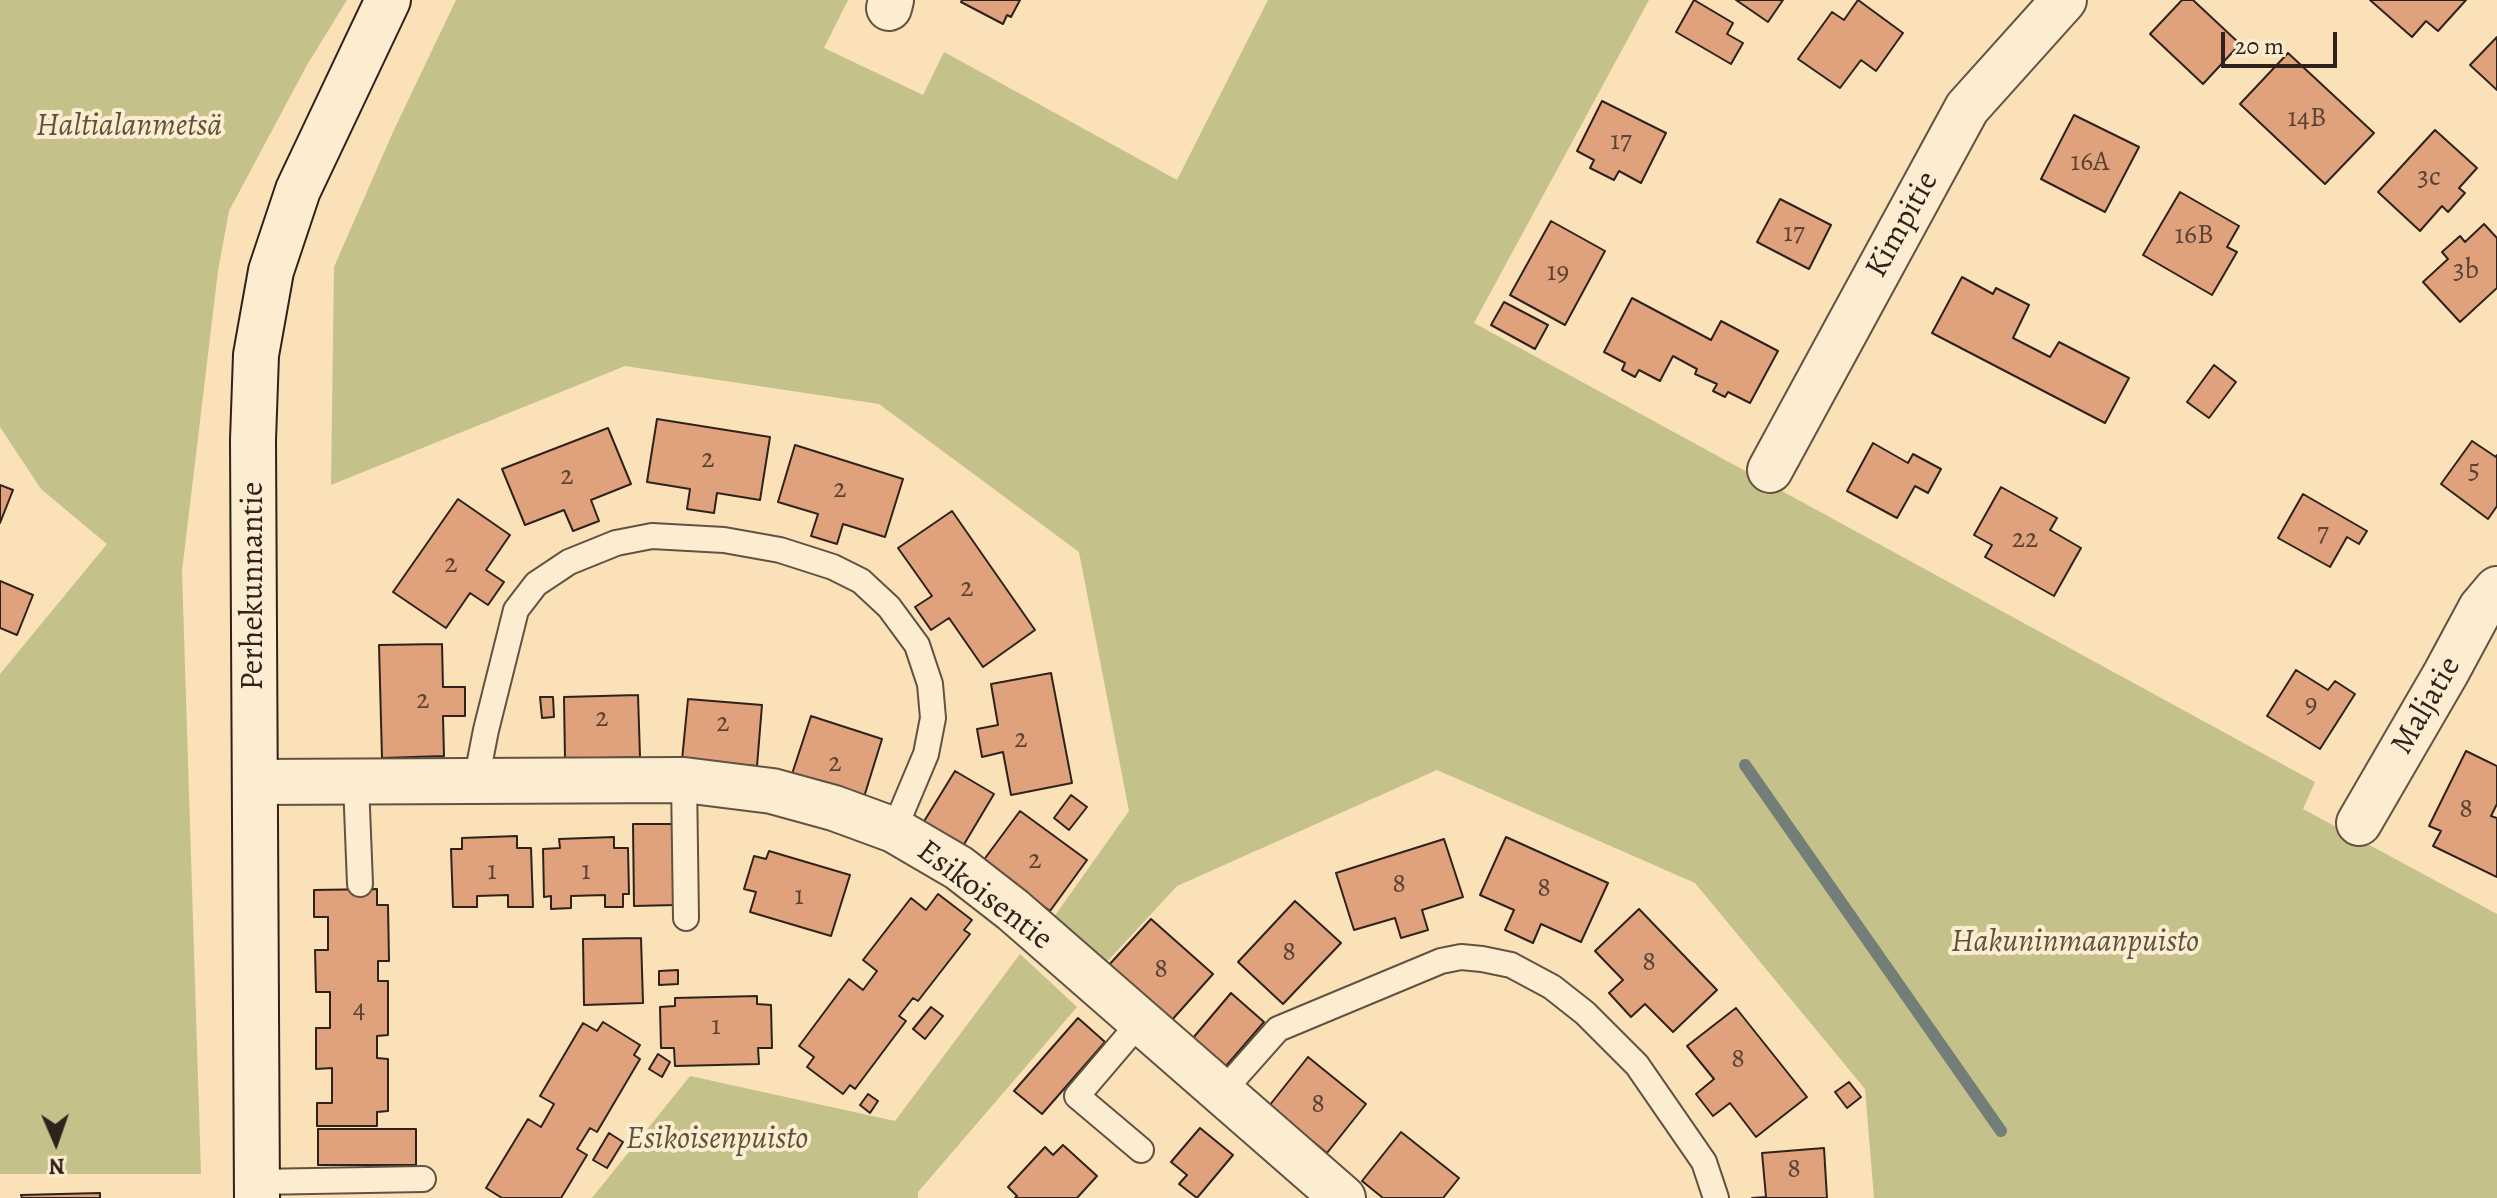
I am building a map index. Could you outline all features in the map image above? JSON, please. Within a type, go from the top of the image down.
[{"type":"street","name":"Perhekunnantie","points":[[257,1190],[253,397],[262,313],[275,257],[298,190],[388,0]]},
{"type":"street","name":"Kimpitie","points":[[1770,470],[1967,108],[2064,0]]},
{"type":"street","name":"Maljatie","points":[[2359,823],[2481,608],[2497,589]]},
{"type":"street","name":"Esikoisentie","points":[[255,782],[684,780],[772,791],[834,808],[894,830],[959,868],[1013,910],[1343,1198]]},
{"type":"lane","points":[[476,781],[516,610],[536,584],[569,562],[616,543],[652,536],[724,540],[780,550],[833,567],[861,581],[889,607],[917,645],[930,684],[933,718],[926,754],[894,830]]},
{"type":"lane","points":[[684,780],[686,918]]},
{"type":"lane","points":[[356,783],[360,884]]},
{"type":"lane","points":[[1223,1091],[1278,1029],[1441,961],[1461,957],[1511,965],[1552,987],[1585,1013],[1637,1065],[1704,1162],[1716,1198]]},
{"type":"lane","points":[[1141,1021],[1077,1096],[1141,1150]]},
{"type":"lane","points":[[257,1190],[423,1179]]},
{"type":"green space","name":"Haltialanmetsä","points":[[0,0],[347,0],[307,65],[229,211],[218,271],[182,571],[201,1174],[0,1174],[0,674],[107,544],[41,489],[0,427]]},
{"type":"green space","name":"Hakuninmaanpuisto","points":[[456,0],[848,0],[824,48],[923,95],[944,52],[1177,180],[1268,0],[1649,0],[1474,323],[2315,782],[2303,809],[2497,914],[2497,1198],[1874,1198],[1865,1089],[1695,883],[1437,770],[1177,886],[1104,965],[1054,917],[1129,811],[1079,552],[879,404],[625,366],[331,485],[334,267],[393,132]]},
{"type":"green space","name":"Esikoisenpuisto","points":[[1020,954],[1077,1007],[918,1192],[918,1198],[592,1198],[690,1076],[895,1121]]},
{"type":"building","points":[[962,0],[1020,0],[1011,17],[1007,15],[1003,24]]},
{"type":"building","points":[[1694,0],[1733,23],[1727,34],[1743,43],[1731,64],[1676,32]]},
{"type":"building","points":[[1736,0],[1783,0],[1768,22]]},
{"type":"building","points":[[1858,0],[1903,33],[1876,71],[1861,60],[1840,88],[1798,59],[1832,12],[1844,20]]},
{"type":"building","points":[[2182,0],[2193,0],[2240,44],[2203,84],[2150,34]]},
{"type":"building","points":[[2370,0],[2466,0],[2438,31],[2426,21],[2412,37]]},
{"type":"building","points":[[2497,37],[2497,90],[2470,65]]},
{"type":"building","points":[[2288,53],[2374,133],[2325,184],[2240,104]]},
{"type":"building","points":[[1602,101],[1666,133],[1641,183],[1619,171],[1614,180],[1590,168],[1594,160],[1577,151]]},
{"type":"building","points":[[2074,115],[2139,147],[2105,212],[2041,179]]},
{"type":"building","points":[[2435,130],[2477,168],[2459,188],[2465,193],[2448,212],[2442,206],[2420,231],[2378,192]]},
{"type":"building","points":[[2180,192],[2239,226],[2227,247],[2237,252],[2212,295],[2143,255]]},
{"type":"building","points":[[1780,199],[1831,225],[1809,269],[1757,242]]},
{"type":"building","points":[[1551,221],[1605,251],[1565,325],[1510,295]]},
{"type":"building","points":[[2484,224],[2497,238],[2497,288],[2460,322],[2423,282],[2448,259],[2442,252],[2460,236],[2465,242]]},
{"type":"building","points":[[1962,277],[1993,294],[1996,288],[2029,305],[2013,338],[2050,357],[2059,342],[2129,378],[2105,423],[1932,333]]},
{"type":"building","points":[[1632,298],[1711,340],[1721,321],[1778,351],[1750,403],[1728,392],[1725,397],[1713,391],[1717,384],[1695,374],[1697,369],[1673,356],[1660,381],[1639,370],[1635,377],[1622,370],[1625,363],[1604,352]]},
{"type":"building","points":[[1504,302],[1548,325],[1535,349],[1491,325]]},
{"type":"building","points":[[2214,365],[2236,382],[2209,418],[2187,402]]},
{"type":"building","points":[[657,419],[770,437],[760,500],[717,493],[714,513],[687,509],[690,489],[647,482]]},
{"type":"building","points":[[608,428],[631,484],[591,500],[599,521],[573,531],[564,510],[525,525],[502,469]]},
{"type":"building","points":[[2472,441],[2497,455],[2497,506],[2488,519],[2441,484]]},
{"type":"building","points":[[1873,443],[1908,463],[1913,454],[1941,469],[1928,493],[1915,486],[1897,518],[1847,491]]},
{"type":"building","points":[[795,445],[903,479],[885,537],[843,524],[837,544],[811,536],[818,514],[778,502]]},
{"type":"building","points":[[0,485],[13,490],[0,523]]},
{"type":"building","points":[[2001,487],[2057,518],[2050,530],[2081,548],[2054,596],[1985,557],[1992,545],[1974,535]]},
{"type":"building","points":[[2303,494],[2367,531],[2359,544],[2347,537],[2330,567],[2278,538]]},
{"type":"building","points":[[458,499],[510,535],[486,570],[504,582],[488,605],[470,593],[446,628],[393,592]]},
{"type":"building","points":[[952,511],[1035,630],[983,667],[949,618],[931,630],[915,607],[932,596],[898,548]]},
{"type":"building","points":[[0,581],[33,595],[17,635],[0,628]]},
{"type":"building","points":[[442,644],[443,687],[465,687],[465,716],[443,716],[444,756],[382,758],[379,645]]},
{"type":"building","points":[[2296,670],[2328,690],[2335,681],[2355,694],[2320,749],[2267,716]]},
{"type":"building","points":[[1051,673],[1072,783],[1011,795],[1003,752],[982,757],[977,729],[998,725],[991,684]]},
{"type":"building","points":[[638,695],[640,757],[565,759],[564,697]]},
{"type":"building","points":[[540,697],[553,697],[554,717],[542,718]]},
{"type":"building","points":[[688,699],[762,705],[757,766],[682,760]]},
{"type":"building","points":[[811,716],[882,739],[864,797],[792,774]]},
{"type":"building","points":[[2466,751],[2497,766],[2497,804],[2491,816],[2497,818],[2497,877],[2433,846],[2441,831],[2429,826]]},
{"type":"building","points":[[955,771],[994,794],[963,846],[923,823]]},
{"type":"building","points":[[1071,795],[1087,807],[1069,830],[1054,818]]},
{"type":"building","points":[[1020,811],[1087,860],[1050,911],[983,861]]},
{"type":"building","points":[[633,824],[675,824],[675,905],[634,906]]},
{"type":"building","points":[[517,836],[517,848],[531,848],[533,907],[508,907],[508,895],[477,896],[477,907],[453,907],[451,849],[462,849],[462,838]]},
{"type":"building","points":[[614,837],[614,848],[628,848],[629,894],[623,894],[623,907],[605,907],[605,895],[571,896],[571,908],[551,909],[551,896],[544,897],[543,849],[560,848],[559,839]]},
{"type":"building","points":[[1506,837],[1608,883],[1581,942],[1541,924],[1533,943],[1505,930],[1514,910],[1480,895]]},
{"type":"building","points":[[1444,839],[1463,897],[1422,910],[1428,930],[1401,938],[1395,918],[1354,930],[1336,873]]},
{"type":"building","points":[[769,851],[850,875],[831,936],[750,912],[756,892],[744,889],[754,856],[766,859]]},
{"type":"building","points":[[377,889],[377,905],[388,905],[389,961],[378,961],[378,981],[388,981],[388,1035],[377,1036],[377,1058],[388,1059],[388,1111],[377,1112],[377,1126],[317,1126],[317,1103],[332,1103],[332,1068],[316,1069],[316,1028],[330,1028],[330,992],[316,992],[315,950],[328,950],[328,917],[314,917],[314,890]]},
{"type":"building","points":[[938,894],[972,920],[964,930],[970,934],[918,1001],[913,998],[899,1016],[906,1021],[855,1089],[850,1085],[843,1094],[807,1067],[814,1057],[799,1046],[849,979],[863,990],[877,971],[863,960],[911,898],[926,910]]},
{"type":"building","points":[[1295,901],[1341,943],[1283,1004],[1238,962]]},
{"type":"building","points":[[1639,909],[1717,990],[1673,1032],[1645,1004],[1631,1017],[1609,993],[1623,980],[1595,951]]},
{"type":"building","points":[[1151,919],[1213,974],[1171,1021],[1108,966]]},
{"type":"building","points":[[641,938],[643,1003],[584,1005],[583,939]]},
{"type":"building","points":[[678,970],[678,984],[659,985],[659,971]]},
{"type":"building","points":[[1231,993],[1264,1022],[1226,1066],[1193,1038]]},
{"type":"building","points":[[757,996],[757,1004],[771,1005],[772,1048],[758,1048],[759,1064],[675,1066],[674,1048],[661,1048],[660,1007],[675,1006],[675,998]]},
{"type":"building","points":[[931,1007],[943,1016],[925,1039],[913,1029]]},
{"type":"building","points":[[1736,1008],[1807,1097],[1756,1137],[1730,1103],[1713,1116],[1696,1094],[1714,1079],[1687,1046]]},
{"type":"building","points":[[1078,1018],[1105,1042],[1042,1114],[1014,1091]]},
{"type":"building","points":[[603,1022],[640,1045],[634,1055],[640,1059],[597,1132],[590,1128],[577,1149],[587,1155],[561,1198],[502,1198],[486,1188],[528,1119],[541,1127],[554,1104],[540,1096],[583,1023],[597,1031]]},
{"type":"building","points":[[658,1054],[670,1062],[662,1077],[649,1069]]},
{"type":"building","points":[[1308,1057],[1366,1104],[1327,1153],[1269,1106]]},
{"type":"building","points":[[1849,1082],[1861,1097],[1847,1108],[1835,1092]]},
{"type":"building","points":[[868,1094],[878,1101],[870,1113],[860,1105]]},
{"type":"building","points":[[1200,1128],[1233,1155],[1197,1198],[1179,1184],[1187,1175],[1171,1162]]},
{"type":"building","points":[[318,1129],[416,1129],[416,1165],[318,1165]]},
{"type":"building","points":[[1401,1132],[1459,1178],[1443,1198],[1383,1198],[1362,1181]]},
{"type":"building","points":[[609,1133],[623,1142],[607,1168],[593,1160]]},
{"type":"building","points":[[1063,1145],[1097,1176],[1077,1198],[1015,1198],[1017,1196],[1008,1187],[1045,1147],[1053,1155]]},
{"type":"building","points":[[1824,1148],[1827,1198],[1752,1198],[1766,1197],[1762,1153]]},
{"type":"building","points":[[100,1193],[100,1198],[22,1198],[21,1195]]},
{"type":"waterway","points":[[1745,765],[2001,1131]]}]
